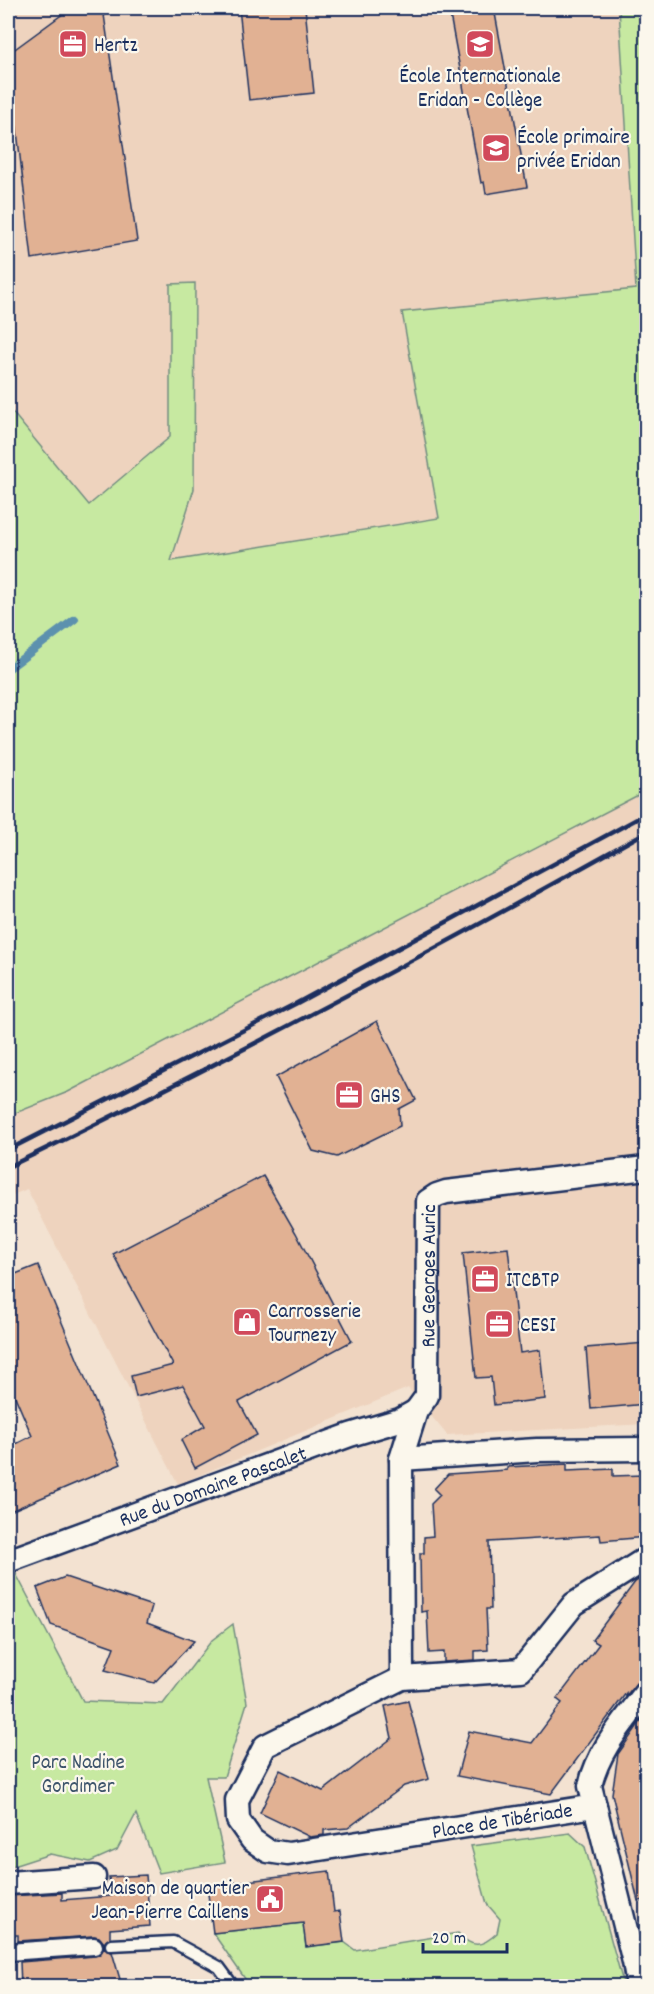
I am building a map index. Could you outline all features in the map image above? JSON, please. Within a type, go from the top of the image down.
[{"type":"street","name":"Rue Georges Auric","points":[[402,1678],[401,1459],[416,1411],[427,1396],[428,1201],[446,1192],[646,1168]]},
{"type":"street","name":"Rue du Domaine Pascalet","points":[[8,1561],[339,1439],[400,1420],[416,1411]]},
{"type":"street","points":[[401,1459],[537,1450],[646,1449]]},
{"type":"street","points":[[402,1678],[521,1670],[574,1604],[644,1560],[646,1562]]},
{"type":"street","name":"Place de Tibériade","points":[[402,1678],[265,1746],[237,1800],[238,1820],[252,1840],[268,1851],[288,1854],[595,1806],[640,1964],[638,1986]]},
{"type":"street","points":[[595,1806],[590,1786],[601,1752],[646,1692]]},
{"type":"street","points":[[8,1883],[94,1877]]},
{"type":"street","points":[[8,1952],[94,1946]]},
{"type":"lane","points":[[111,1945],[173,1942],[219,1967],[233,1986]]},
{"type":"shaded area","points":[[8,8],[619,8],[637,289],[402,312],[439,518],[171,561],[194,489],[195,284],[170,284],[170,437],[89,505],[8,407]]},
{"type":"shaded area","points":[[646,791],[646,1424],[447,1435],[408,1388],[178,1484],[27,1189],[8,1197],[8,1116],[68,1092]]},
{"type":"green space","points":[[619,8],[646,8],[646,791],[68,1092],[8,1116],[8,407],[89,505],[170,437],[170,284],[195,283],[194,489],[171,561],[439,518],[402,312],[636,289]]},
{"type":"green space","name":"Parc Nadine Gordimer","points":[[14,1570],[83,1701],[163,1704],[212,1640],[233,1624],[247,1703],[224,1777],[206,1777],[225,1862],[159,1873],[136,1814],[117,1850],[90,1862],[50,1854],[8,1866],[8,1573]]},
{"type":"green space","points":[[570,1833],[585,1847],[624,1986],[250,1986],[213,1933],[303,1923],[306,1947],[344,1942],[355,1950],[458,1933],[468,1942],[482,1943],[497,1933],[500,1919],[487,1904],[471,1846]]},
{"type":"building","points":[[71,8],[103,8],[137,241],[32,259],[8,54]]},
{"type":"building","points":[[239,8],[305,8],[314,93],[249,100]]},
{"type":"building","points":[[494,8],[527,187],[486,194],[484,182],[481,183],[450,15]]},
{"type":"building","name":"GHS","points":[[377,1021],[416,1100],[399,1109],[400,1126],[337,1157],[313,1151],[276,1077]]},
{"type":"building","points":[[263,1176],[296,1233],[352,1341],[239,1402],[257,1435],[195,1468],[181,1440],[205,1426],[183,1385],[136,1397],[131,1376],[173,1365],[113,1254]]},
{"type":"building","points":[[508,1248],[520,1353],[540,1350],[545,1399],[494,1405],[491,1377],[476,1378],[463,1253]]},
{"type":"building","points":[[38,1265],[121,1464],[8,1512],[8,1448],[32,1436],[8,1380],[8,1277]]},
{"type":"building","points":[[646,1343],[646,1404],[591,1409],[586,1348]]},
{"type":"building","points":[[567,1464],[567,1471],[613,1469],[613,1476],[643,1475],[644,1492],[646,1492],[646,1537],[601,1541],[600,1535],[489,1542],[491,1609],[486,1609],[488,1650],[475,1651],[475,1660],[444,1662],[444,1652],[429,1653],[427,1611],[421,1612],[420,1553],[424,1553],[424,1537],[433,1536],[431,1504],[440,1495],[434,1489],[448,1474],[507,1470],[507,1467]]},
{"type":"building","points":[[646,1575],[646,1679],[636,1683],[626,1696],[626,1693],[551,1794],[457,1776],[469,1731],[532,1743],[562,1703],[557,1699],[599,1644],[592,1640],[635,1582]]},
{"type":"building","points":[[65,1577],[152,1606],[147,1623],[194,1641],[154,1683],[105,1670],[114,1647],[51,1625],[37,1588]]},
{"type":"building","points":[[408,1701],[429,1779],[404,1786],[348,1828],[324,1830],[324,1835],[310,1837],[260,1813],[280,1770],[323,1791],[392,1738],[385,1706]]},
{"type":"building","points":[[646,1714],[646,1900],[638,1901],[612,1794],[618,1754]]},
{"type":"building","name":"Maison de quartier Jean-Pierre Caillens","points":[[329,1871],[334,1912],[340,1911],[344,1942],[306,1947],[303,1923],[213,1933],[207,1886]]},
{"type":"building","points":[[146,1875],[150,1926],[110,1929],[110,1938],[104,1943],[99,1937],[94,1936],[18,1941],[18,1935],[8,1935],[8,1896],[62,1893],[62,1900],[111,1896],[109,1877]]},
{"type":"building","points":[[104,1948],[112,1952],[122,1986],[21,1986],[20,1962],[95,1956],[100,1954]]},
{"type":"waterway","points":[[8,669],[75,619]]},
{"type":"railway","points":[[8,1150],[297,1003],[646,814]]},
{"type":"railway","points":[[8,1167],[330,1004],[646,832]]},
{"type":"place","name":"Hertz","points":[[73,44]]},
{"type":"place","name":"École Internationale Eridan - Collège","points":[[480,44]]},
{"type":"place","name":"École primaire privée Eridan","points":[[496,148]]},
{"type":"place","name":"GHS","points":[[349,1095]]},
{"type":"place","name":"ITCBTP","points":[[485,1279]]},
{"type":"place","name":"Carrosserie Tournezy","points":[[247,1322]]},
{"type":"place","name":"CESI","points":[[499,1324]]},
{"type":"place","name":"Maison de quartier Jean-Pierre Caillens","points":[[270,1899]]}]
